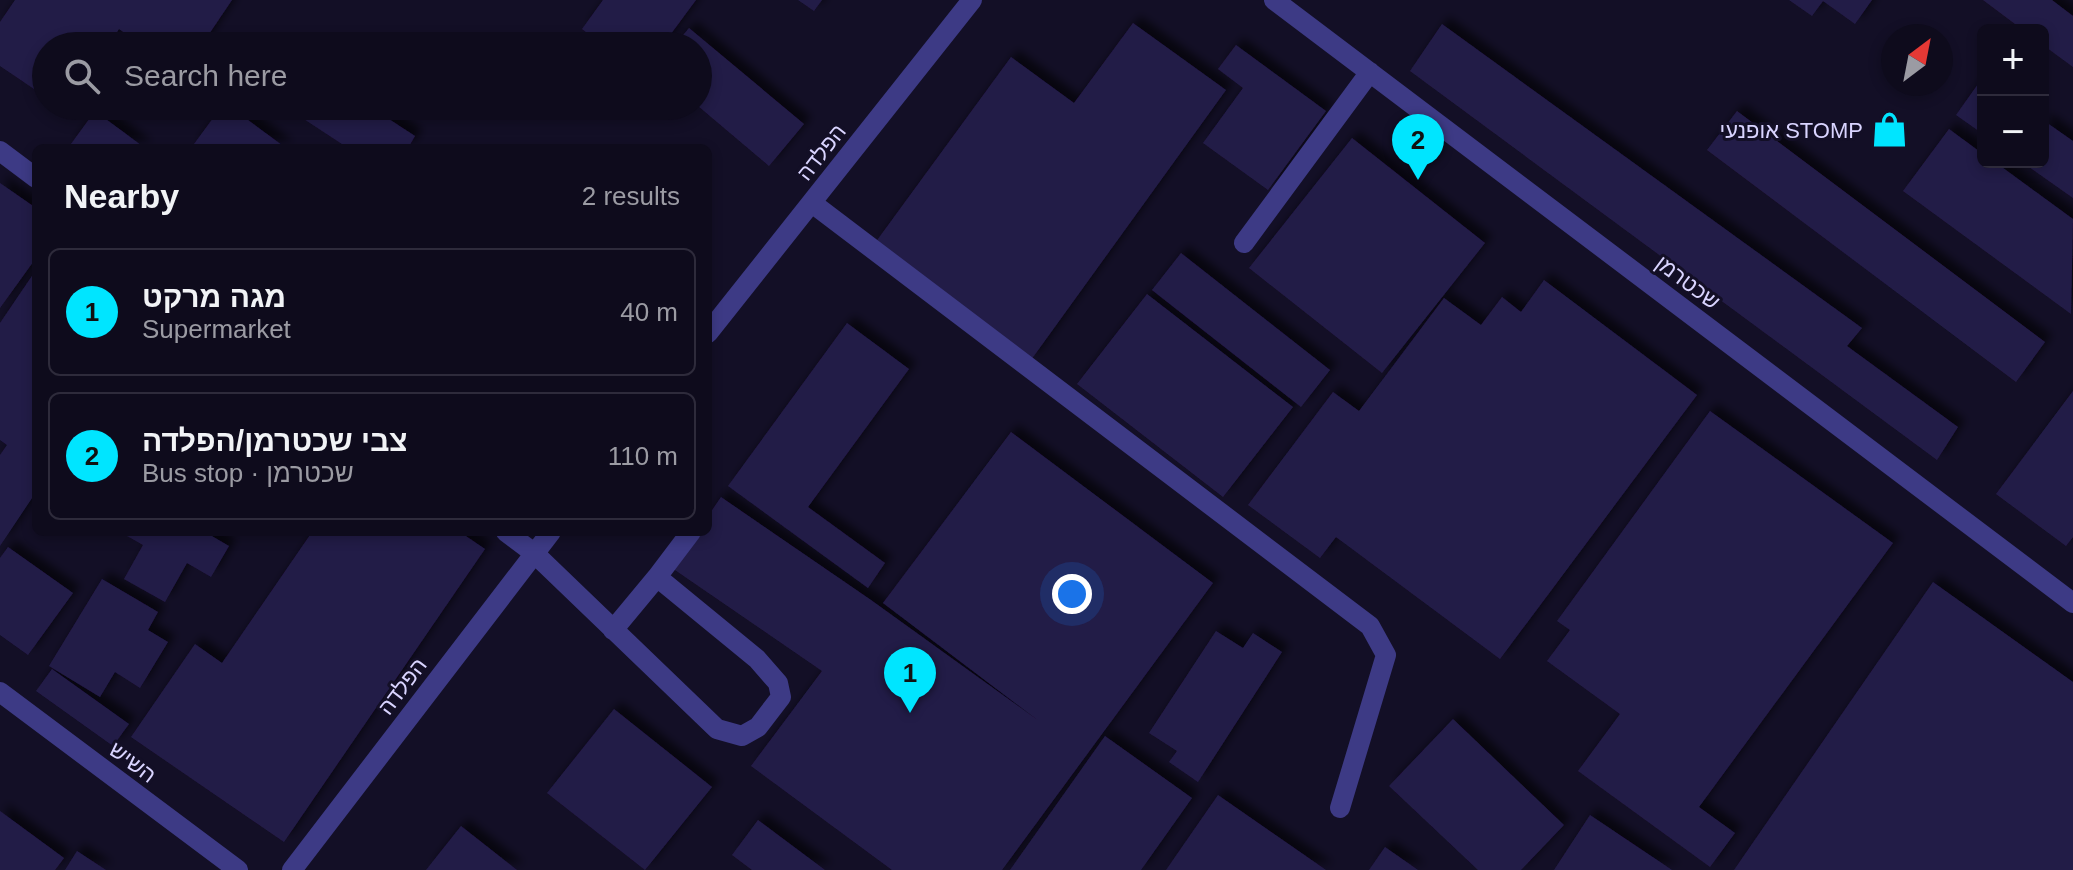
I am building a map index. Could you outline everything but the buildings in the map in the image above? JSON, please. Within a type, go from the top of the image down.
[{"type":"street","name":"הפלדה","points":[[712,328],[972,0]]},
{"type":"street","name":"שכטרמן","points":[[1274,0],[2073,603]]},
{"type":"street","points":[[1244,243],[1370,72]]},
{"type":"street","points":[[0,151],[32,175]]},
{"type":"street","points":[[812,203],[1370,626],[1386,655],[1340,808]]},
{"type":"street","points":[[511,536],[534,553],[717,729],[742,736],[758,727],[781,697],[778,683],[757,659],[657,577]]},
{"type":"street","name":"הפלדה","points":[[292,870],[548,536]]},
{"type":"street","points":[[613,630],[688,536]]},
{"type":"street","name":"השיש","points":[[0,692],[238,870]]},
{"type":"place","name":"אופנעי STOMP","points":[[1889,130]]},
{"type":"place","name":"צבי שכטרמן/הפלדה","points":[[1418,180]]},
{"type":"place","name":"מגה מרקט","points":[[910,713]]}]
